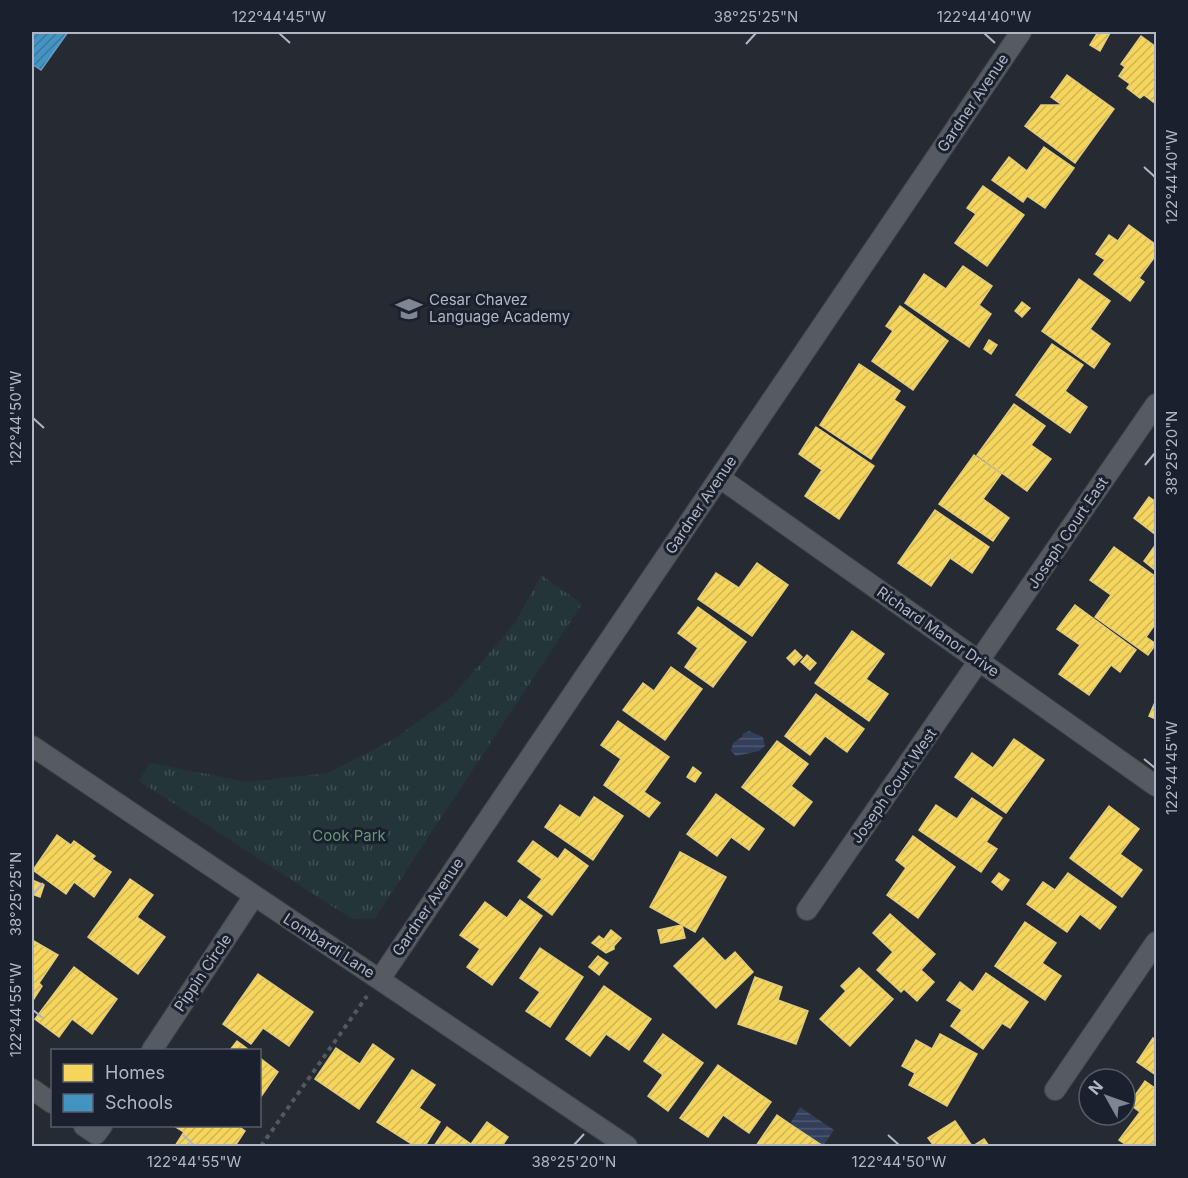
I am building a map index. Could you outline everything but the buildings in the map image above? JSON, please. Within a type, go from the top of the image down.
[{"type":"street","name":"Gardner Avenue","points":[[380,978],[1021,32]]},
{"type":"street","name":"Joseph Court East","points":[[980,662],[1156,404]]},
{"type":"street","name":"Richard Manor Drive","points":[[720,478],[1156,786]]},
{"type":"street","name":"Joseph Court West","points":[[807,910],[980,662]]},
{"type":"street","name":"Lombardi Lane","points":[[32,746],[627,1146]]},
{"type":"street","name":"Pippin Circle","points":[[153,1049],[254,896]]},
{"type":"street","points":[[1056,1090],[1156,942]]},
{"type":"street","points":[[32,1089],[51,1102]]},
{"type":"street","points":[[87,1127],[96,1134],[101,1127]]},
{"type":"path","points":[[261,1146],[380,978]]},
{"type":"green space","name":"Cook Park","points":[[541,575],[582,604],[375,918],[352,919],[139,781],[150,763],[248,782],[328,773],[394,739],[451,698],[515,623]]},
{"type":"water","points":[[749,731],[763,737],[765,746],[759,751],[736,756],[731,751],[733,743]]},
{"type":"water","points":[[800,1107],[834,1130],[823,1146],[790,1124]]},
{"type":"place","name":"Cesar Chavez Language Academy","points":[[409,309]]}]
